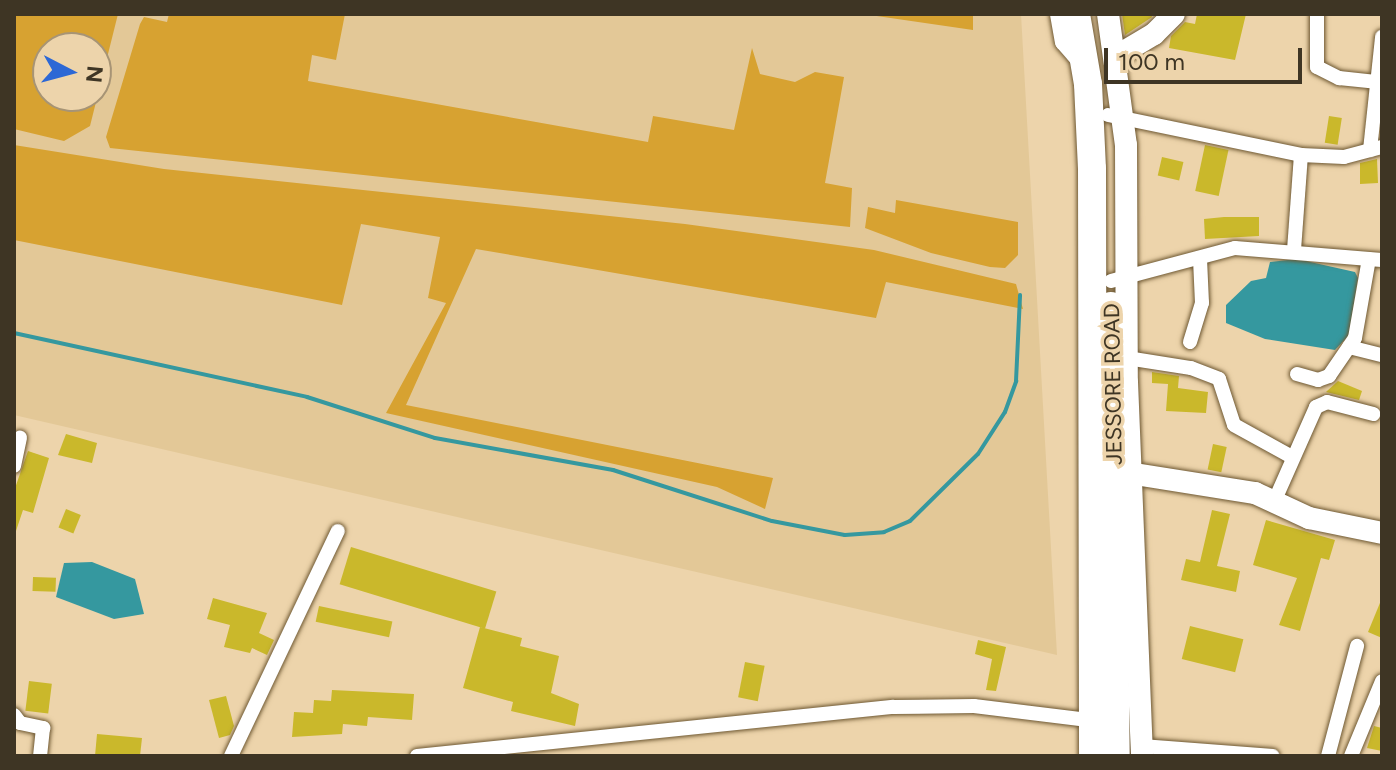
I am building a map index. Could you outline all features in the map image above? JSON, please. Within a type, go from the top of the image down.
[{"type":"highway","points":[[1076,14],[1085,63],[1092,145],[1113,470]]},
{"type":"highway","name":"JESSORE ROAD","points":[[1094,14],[1116,116],[1119,278],[1113,470],[1116,756]]},
{"type":"highway","points":[[1093,756],[1116,721]]},
{"type":"street","points":[[1061,14],[1066,41],[1085,63]]},
{"type":"street","points":[[1108,14],[1117,56],[1116,116],[1301,155],[1344,157],[1376,148],[1376,82],[1382,37]]},
{"type":"street","points":[[1117,56],[1154,34],[1174,14]]},
{"type":"street","points":[[1317,14],[1317,67],[1339,78],[1376,82]]},
{"type":"street","points":[[1294,250],[1301,155]]},
{"type":"street","points":[[1297,374],[1324,380],[1349,347],[1359,330],[1376,260],[1294,250],[1235,248],[1119,278],[1127,358],[1113,470],[1197,480],[1274,502],[1309,518],[1382,533]]},
{"type":"street","points":[[1190,342],[1202,303],[1200,259]]},
{"type":"street","points":[[1349,347],[1382,355]]},
{"type":"street","points":[[1127,358],[1191,368],[1219,379],[1234,425],[1292,457]]},
{"type":"street","points":[[1274,502],[1309,415],[1320,403],[1373,414]]},
{"type":"street","points":[[14,466],[20,438]]},
{"type":"street","points":[[231,756],[338,531]]},
{"type":"street","points":[[1328,756],[1357,646]]},
{"type":"street","points":[[1351,756],[1382,681]]},
{"type":"street","points":[[417,756],[893,707],[974,706],[1116,721],[1142,751],[1273,756]]},
{"type":"street","points":[[14,715],[20,723],[43,728],[40,756]]},
{"type":"shaded area","points":[[14,14],[1021,14],[1057,655],[14,415]]},
{"type":"shaded area","points":[[118,14],[112,38],[112,32],[32,32],[32,112],[94,112],[90,126],[64,141],[14,129],[14,15]]},
{"type":"shaded area","points":[[169,14],[345,14],[336,60],[312,55],[308,81],[648,142],[653,116],[734,130],[752,48],[760,74],[795,82],[815,72],[844,77],[825,183],[852,188],[850,227],[110,148],[106,137],[140,24],[144,17],[167,22]]},
{"type":"shaded area","points":[[863,14],[973,14],[973,30]]},
{"type":"shaded area","points":[[14,145],[164,169],[685,224],[874,250],[1016,284],[1023,309],[886,282],[876,318],[476,249],[406,405],[773,478],[765,509],[717,487],[386,413],[446,303],[428,298],[440,237],[361,224],[342,305],[14,240]]},
{"type":"shaded area","points":[[896,200],[1018,222],[1018,255],[1005,268],[990,267],[931,253],[865,228],[868,207],[895,213]]},
{"type":"water","points":[[1297,259],[1355,272],[1358,278],[1349,335],[1335,350],[1265,339],[1226,323],[1226,305],[1251,281],[1266,278],[1270,262]]},
{"type":"water","points":[[92,562],[135,579],[144,614],[114,619],[56,597],[64,563]]},
{"type":"building","points":[[1122,14],[1151,14],[1152,17],[1125,35]]},
{"type":"building","points":[[1197,14],[1246,14],[1235,60],[1169,48],[1171,36],[1185,22],[1195,24]]},
{"type":"building","points":[[1329,116],[1342,118],[1338,145],[1325,143]]},
{"type":"building","points":[[1205,145],[1228,150],[1219,196],[1195,191]]},
{"type":"building","points":[[1162,157],[1183,162],[1179,180],[1158,176]]},
{"type":"building","points":[[1377,159],[1378,183],[1360,184],[1360,163]]},
{"type":"building","points":[[1259,217],[1259,236],[1205,239],[1204,219]]},
{"type":"building","points":[[1152,372],[1179,376],[1178,388],[1208,392],[1206,413],[1166,411],[1168,384],[1152,383]]},
{"type":"building","points":[[1338,381],[1362,391],[1359,400],[1326,392]]},
{"type":"building","points":[[66,434],[97,443],[92,463],[58,455]]},
{"type":"building","points":[[1213,444],[1227,447],[1221,472],[1208,469]]},
{"type":"building","points":[[28,451],[49,458],[33,513],[23,510],[16,531],[14,491]]},
{"type":"building","points":[[66,509],[81,515],[73,534],[59,528]]},
{"type":"building","points":[[1212,510],[1230,514],[1217,566],[1240,571],[1236,592],[1181,580],[1186,559],[1200,562]]},
{"type":"building","points":[[1266,520],[1335,540],[1329,560],[1321,558],[1300,631],[1279,625],[1297,578],[1253,565]]},
{"type":"building","points":[[351,547],[496,591],[485,629],[340,584]]},
{"type":"building","points":[[33,577],[56,578],[55,592],[33,591]]},
{"type":"building","points":[[213,598],[267,613],[259,633],[274,640],[267,655],[252,648],[250,653],[224,647],[230,625],[207,619]]},
{"type":"building","points":[[1382,598],[1382,638],[1368,632]]},
{"type":"building","points":[[319,606],[392,622],[389,637],[316,622]]},
{"type":"building","points":[[1190,626],[1243,639],[1235,672],[1182,659]]},
{"type":"building","points":[[480,627],[522,638],[520,646],[559,656],[551,693],[579,704],[575,726],[511,711],[513,702],[463,688]]},
{"type":"building","points":[[978,640],[1006,647],[996,691],[986,690],[992,659],[975,654]]},
{"type":"building","points":[[745,662],[765,666],[758,701],[738,697]]},
{"type":"building","points":[[29,681],[52,684],[48,714],[25,711]]},
{"type":"building","points":[[332,690],[414,694],[412,720],[368,717],[367,726],[343,724],[342,734],[292,737],[294,712],[313,713],[314,700],[331,701]]},
{"type":"building","points":[[226,696],[234,726],[230,735],[219,738],[209,700]]},
{"type":"building","points":[[1374,726],[1382,728],[1382,751],[1367,748]]},
{"type":"building","points":[[97,734],[142,738],[140,756],[95,756]]},
{"type":"waterway","points":[[14,333],[307,397],[435,438],[613,470],[772,521],[845,535],[884,532],[910,521],[978,454],[1005,412],[1016,381],[1020,295]]}]
